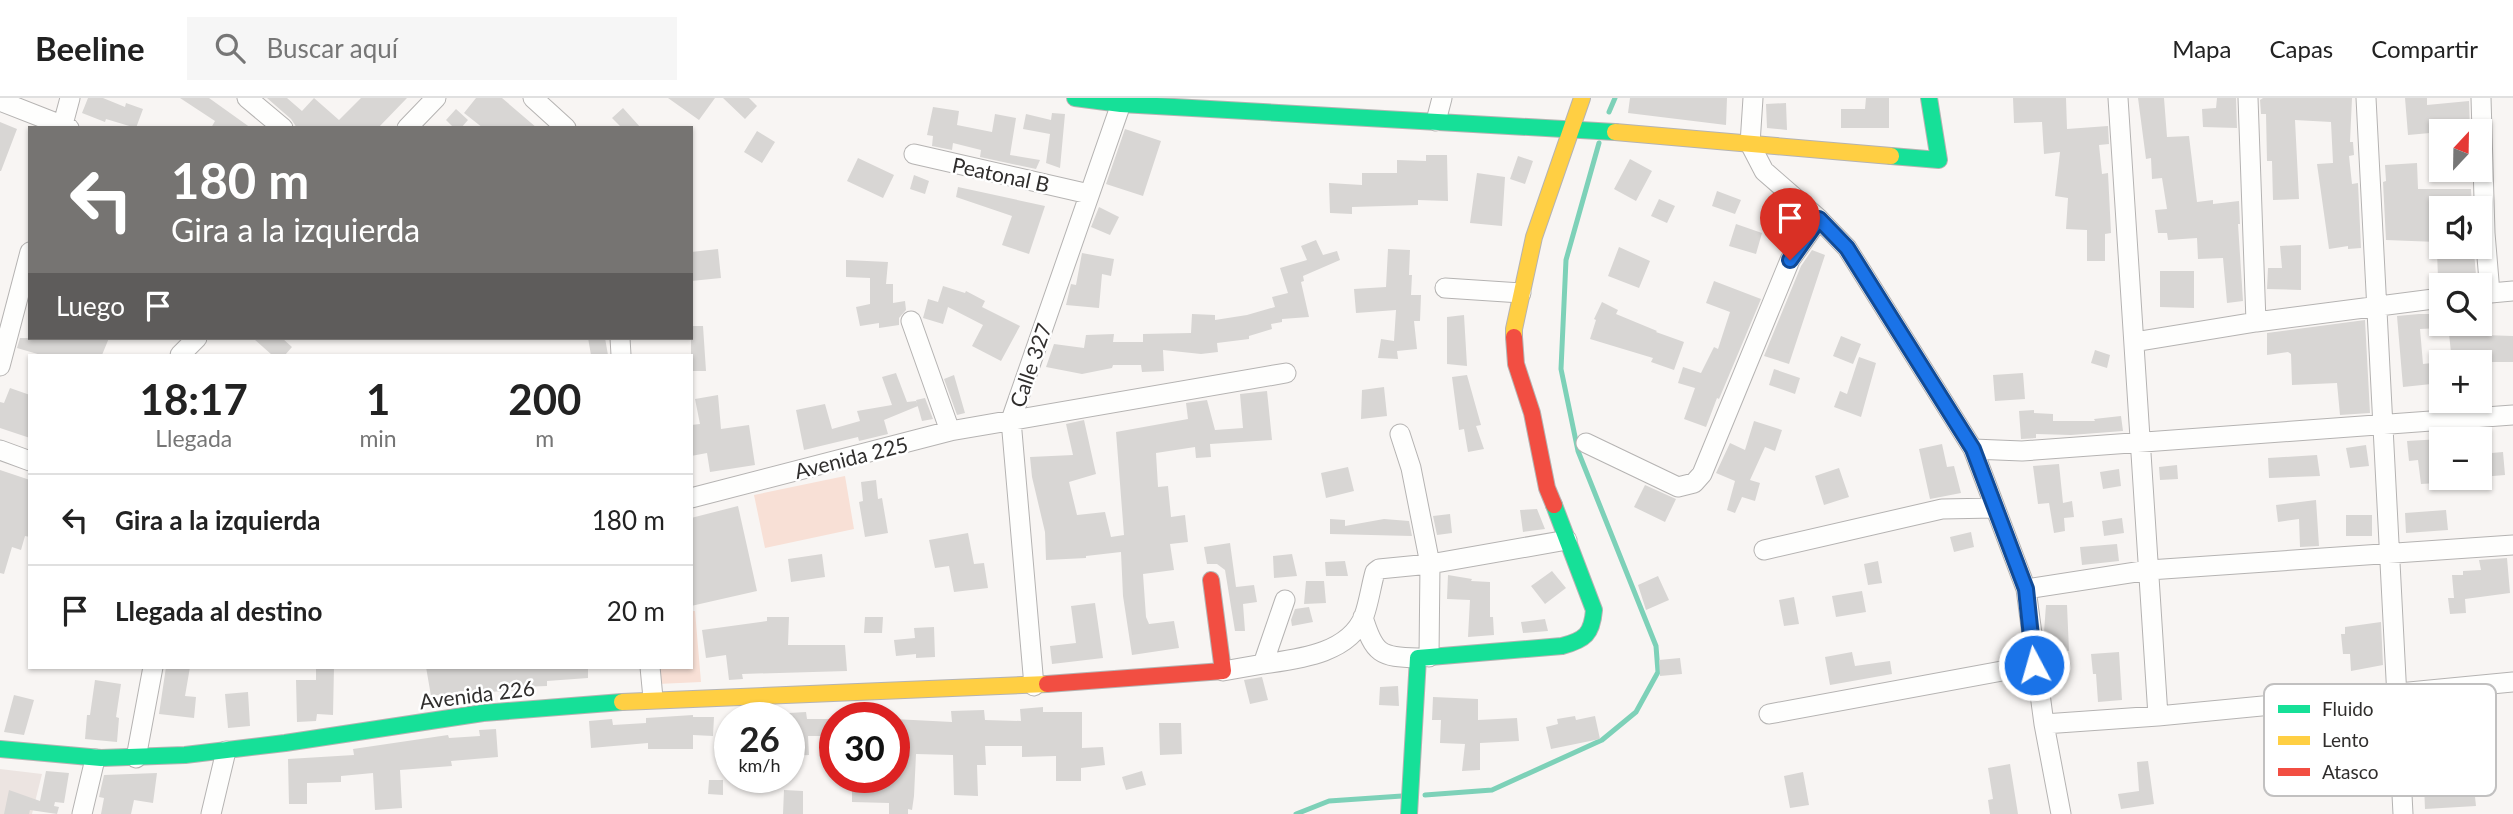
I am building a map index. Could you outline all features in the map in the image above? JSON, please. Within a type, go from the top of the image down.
[{"type":"street","points":[[65,126],[70,98]]},
{"type":"street","points":[[247,98],[281,126]]},
{"type":"street","points":[[409,126],[436,98]]},
{"type":"street","points":[[533,98],[564,126]]},
{"type":"street","points":[[1075,98],[1571,128],[1939,160],[1929,98]]},
{"type":"street","points":[[1436,121],[1442,98]]},
{"type":"street","points":[[1363,617],[1377,651],[1392,657],[1562,646],[1580,641],[1593,626],[1594,610],[1547,488],[1532,413],[1516,364],[1514,329],[1534,237],[1582,98]]},
{"type":"street","points":[[1753,98],[1750,144],[1764,171],[1819,219],[1847,248],[1973,449],[2026,589],[2034,665],[2061,814]]},
{"type":"street","points":[[2118,98],[2158,716]]},
{"type":"street","points":[[2248,98],[2256,322]]},
{"type":"street","points":[[2366,98],[2396,684]]},
{"type":"street","points":[[2481,98],[2485,273]]},
{"type":"street","points":[[0,101],[62,126]]},
{"type":"street","name":"Calle 327","points":[[1034,686],[1011,420],[1122,101]]},
{"type":"street","name":"Peatonal B","points":[[914,154],[1089,194]]},
{"type":"street","points":[[1586,443],[1678,487],[1694,483],[1702,474],[1790,260],[1819,219]]},
{"type":"street","points":[[0,366],[28,260]]},
{"type":"street","points":[[1445,288],[1521,293]]},
{"type":"street","points":[[2492,293],[2513,291]]},
{"type":"street","points":[[2134,342],[2256,322],[2429,299]]},
{"type":"street","points":[[911,321],[950,431]]},
{"type":"street","points":[[181,354],[195,340]]},
{"type":"street","name":"Avenida 225","points":[[693,497],[950,431],[1286,373]]},
{"type":"street","points":[[1973,449],[2022,452],[2513,415]]},
{"type":"street","points":[[1400,434],[1411,468],[1430,564],[1409,814]]},
{"type":"street","points":[[0,450],[28,460]]},
{"type":"street","points":[[1764,550],[1942,509],[1994,508]]},
{"type":"street","points":[[1211,580],[1223,671],[1301,658],[1325,651],[1342,642],[1363,617],[1375,572],[1379,569],[1430,564],[1567,540]]},
{"type":"street","points":[[2026,589],[2149,570],[2513,545]]},
{"type":"street","points":[[1263,664],[1285,600]]},
{"type":"street","points":[[1769,713],[2034,665]]},
{"type":"street","points":[[136,758],[153,669]]},
{"type":"street","points":[[650,669],[653,698]]},
{"type":"street","name":"Avenida 226","points":[[0,749],[95,759],[136,758],[226,751],[478,713],[653,698],[1034,686],[1223,671]]},
{"type":"street","points":[[2484,684],[2513,681]]},
{"type":"street","points":[[2044,724],[2264,706]]},
{"type":"street","points":[[211,814],[226,751]]},
{"type":"street","points":[[82,814],[95,759]]},
{"type":"street","points":[[2402,796],[2403,814]]},
{"type":"shaded area","points":[[845,476],[854,529],[765,548],[754,495]]},
{"type":"shaded area","points":[[695,611],[701,682],[658,684],[657,669],[693,669]]},
{"type":"shaded area","points":[[0,769],[42,774],[32,814],[0,814]]},
{"type":"building","points":[[88,98],[103,98],[125,107],[126,103],[143,109],[137,126],[106,119],[105,122],[82,113]]},
{"type":"building","points":[[180,98],[209,98],[248,126],[212,126],[215,121]]},
{"type":"building","points":[[267,98],[287,98],[302,111],[314,98],[339,120],[361,98],[407,98],[380,126],[296,126]]},
{"type":"building","points":[[476,98],[502,98],[535,126],[480,126],[464,113]]},
{"type":"building","points":[[668,98],[715,98],[699,120]]},
{"type":"building","points":[[723,98],[749,98],[757,106],[745,119]]},
{"type":"building","points":[[1630,98],[1727,98],[1726,125],[1628,113]]},
{"type":"building","points":[[1866,98],[1889,98],[1889,128],[1841,128],[1841,109],[1865,109]]},
{"type":"building","points":[[2013,98],[2066,98],[2067,129],[2108,126],[2109,144],[2099,145],[2102,174],[2108,173],[2111,233],[2105,234],[2105,261],[2087,261],[2087,230],[2066,229],[2068,198],[2055,196],[2060,152],[2044,154],[2042,122],[2014,123]]},
{"type":"building","points":[[2138,98],[2164,98],[2167,137],[2189,136],[2197,202],[2213,200],[2213,204],[2239,201],[2243,301],[2227,303],[2223,258],[2198,259],[2197,238],[2168,240],[2167,233],[2158,233],[2155,210],[2167,209],[2162,178],[2152,179],[2151,158],[2146,159]]},
{"type":"building","points":[[2217,98],[2236,98],[2237,128],[2203,127],[2202,109],[2216,108]]},
{"type":"building","points":[[2352,98],[2350,142],[2353,142],[2354,155],[2349,156],[2352,184],[2358,183],[2361,248],[2348,249],[2348,246],[2329,249],[2317,164],[2333,163],[2331,122],[2295,120],[2299,199],[2273,200],[2272,161],[2267,161],[2266,114],[2261,114],[2260,100]]},
{"type":"building","points":[[2405,98],[2427,98],[2427,105],[2469,101],[2470,119],[2429,119],[2429,133],[2408,135]]},
{"type":"building","points":[[1786,103],[1787,130],[1767,128],[1766,104]]},
{"type":"building","points":[[933,107],[959,111],[957,125],[992,132],[995,114],[1016,118],[1010,155],[1040,160],[1036,169],[980,157],[981,150],[953,143],[952,150],[932,146],[933,136],[927,135]]},
{"type":"building","points":[[623,108],[639,126],[620,126],[612,118]]},
{"type":"building","points":[[456,109],[468,120],[463,126],[452,126],[446,120]]},
{"type":"building","points":[[1052,113],[1065,114],[1060,168],[1046,163],[1050,134],[1023,129],[1026,114],[1051,120]]},
{"type":"building","points":[[0,122],[17,129],[1,171],[0,171]]},
{"type":"building","points":[[1125,129],[1161,141],[1143,196],[1106,184]]},
{"type":"building","points":[[757,131],[775,142],[762,163],[744,152]]},
{"type":"building","points":[[1426,155],[1447,155],[1448,201],[1418,200],[1418,205],[1352,207],[1352,214],[1330,213],[1329,183],[1362,185],[1362,173],[1397,173],[1397,160],[1426,161]]},
{"type":"building","points":[[1518,156],[1533,161],[1525,184],[1510,179]]},
{"type":"building","points":[[858,158],[894,175],[883,198],[847,181]]},
{"type":"building","points":[[1630,159],[1652,171],[1636,201],[1614,189]]},
{"type":"building","points":[[2417,163],[2418,189],[2471,189],[2471,196],[2429,196],[2429,242],[2386,240],[2383,182],[2386,181],[2385,165]]},
{"type":"building","points":[[1477,173],[1505,177],[1502,226],[1470,223]]},
{"type":"building","points":[[914,175],[929,181],[925,194],[910,189]]},
{"type":"building","points":[[958,187],[1045,206],[1029,254],[1002,245],[1012,216],[956,197]]},
{"type":"building","points":[[1717,191],[1741,200],[1735,214],[1712,206]]},
{"type":"building","points":[[1659,199],[1675,206],[1667,223],[1651,216]]},
{"type":"building","points":[[1099,207],[1119,217],[1110,235],[1091,227]]},
{"type":"building","points":[[1736,224],[1762,233],[1756,254],[1729,246]]},
{"type":"building","points":[[1316,240],[1323,255],[1337,251],[1340,260],[1303,276],[1304,281],[1301,282],[1309,317],[1282,319],[1282,322],[1271,324],[1272,329],[1249,336],[1249,339],[1217,343],[1218,352],[1201,354],[1163,350],[1164,371],[1142,372],[1141,365],[1113,365],[1112,368],[1082,374],[1046,367],[1054,344],[1084,348],[1086,335],[1114,334],[1113,342],[1143,342],[1143,334],[1191,333],[1192,314],[1215,315],[1215,320],[1275,307],[1272,297],[1288,293],[1280,268],[1307,260],[1301,246]]},
{"type":"building","points":[[2301,245],[2301,290],[2267,289],[2268,268],[2282,268],[2280,246]]},
{"type":"building","points":[[1619,247],[1650,261],[1639,288],[1608,276]]},
{"type":"building","points":[[718,249],[721,278],[693,281],[693,252]]},
{"type":"building","points":[[1388,249],[1410,250],[1411,295],[1421,295],[1420,321],[1414,321],[1417,349],[1397,351],[1398,359],[1378,358],[1381,339],[1394,341],[1396,310],[1356,313],[1354,289],[1386,287]]},
{"type":"building","points":[[1812,250],[1825,255],[1789,364],[1764,356],[1801,266]]},
{"type":"building","points":[[1082,253],[1114,259],[1111,276],[1102,274],[1099,308],[1066,305],[1071,284],[1076,285]]},
{"type":"building","points":[[2437,259],[2475,259],[2476,273],[2438,273]]},
{"type":"building","points":[[846,260],[888,262],[886,284],[893,284],[893,303],[905,301],[906,310],[899,318],[899,325],[879,328],[879,323],[860,326],[856,307],[870,304],[870,278],[846,277]]},
{"type":"building","points":[[2160,271],[2194,271],[2194,308],[2160,307]]},
{"type":"building","points":[[1714,281],[1761,299],[1706,427],[1684,419],[1695,388],[1678,383],[1683,367],[1701,373],[1714,347],[1718,349],[1730,312],[1706,303]]},
{"type":"building","points":[[943,286],[965,293],[966,291],[985,301],[982,307],[1020,326],[1001,361],[972,346],[983,325],[948,307],[943,324],[923,318],[928,299],[938,302]]},
{"type":"building","points":[[1602,302],[1618,310],[1616,314],[1684,342],[1674,370],[1651,362],[1653,358],[1590,339],[1596,320],[1594,319]]},
{"type":"building","points":[[2429,314],[2429,329],[2420,329],[2423,364],[2429,363],[2429,384],[2403,387],[2397,316]]},
{"type":"building","points":[[1464,315],[1467,366],[1447,364],[1447,317]]},
{"type":"building","points":[[2365,320],[2370,413],[2340,415],[2337,383],[2292,385],[2291,354],[2288,352],[2267,355],[2267,333]]},
{"type":"building","points":[[693,326],[703,326],[706,371],[693,371]]},
{"type":"building","points":[[1841,336],[1861,344],[1853,364],[1833,356]]},
{"type":"building","points":[[2449,336],[2513,336],[2513,362],[2492,362],[2492,350],[2451,350]]},
{"type":"building","points":[[20,338],[108,340],[102,354],[38,354],[17,348]]},
{"type":"building","points":[[255,340],[284,340],[292,347],[286,354],[271,354]]},
{"type":"building","points":[[588,340],[605,340],[608,354],[591,354]]},
{"type":"building","points":[[2095,350],[2110,355],[2107,368],[2091,363]]},
{"type":"building","points":[[1859,357],[1876,363],[1861,417],[1834,407],[1840,391],[1847,394]]},
{"type":"building","points":[[1774,369],[1800,378],[1795,394],[1769,385]]},
{"type":"building","points":[[896,373],[907,402],[916,401],[918,406],[884,420],[888,434],[859,441],[858,437],[804,450],[796,410],[825,404],[832,429],[860,421],[857,411],[892,405],[882,377]]},
{"type":"building","points":[[2023,373],[2025,399],[1995,401],[1993,375]]},
{"type":"building","points":[[954,375],[965,413],[957,415],[944,379]]},
{"type":"building","points":[[1467,375],[1481,425],[1476,426],[1484,449],[1468,452],[1464,429],[1459,430],[1452,377]]},
{"type":"building","points":[[1384,387],[1387,416],[1361,419],[1362,390]]},
{"type":"building","points":[[10,388],[28,394],[28,437],[0,428],[0,402],[4,403]]},
{"type":"building","points":[[1267,391],[1272,440],[1210,444],[1211,457],[1196,458],[1195,447],[1156,453],[1158,487],[1168,486],[1171,517],[1185,515],[1188,542],[1170,544],[1174,570],[1143,574],[1146,617],[1149,624],[1174,621],[1179,648],[1132,655],[1123,596],[1121,552],[1086,558],[1046,560],[1045,532],[1030,457],[1073,455],[1066,424],[1084,420],[1096,474],[1069,482],[1077,515],[1105,512],[1111,537],[1124,535],[1116,432],[1188,419],[1186,403],[1207,400],[1215,430],[1243,428],[1240,394]]},
{"type":"building","points":[[718,395],[721,429],[749,425],[755,465],[710,472],[707,453],[693,456],[693,425],[700,424],[695,399]]},
{"type":"building","points":[[925,398],[933,419],[922,421],[916,400]]},
{"type":"building","points":[[2034,410],[2034,413],[2053,414],[2053,421],[2095,421],[2094,419],[2121,416],[2123,431],[2071,435],[2036,434],[2036,438],[2021,439],[2019,411]]},
{"type":"building","points":[[1754,421],[1782,430],[1775,451],[1765,447],[1750,480],[1760,483],[1755,501],[1742,497],[1735,513],[1727,510],[1735,481],[1716,473],[1730,443],[1745,450]]},
{"type":"building","points":[[2429,440],[2429,484],[2421,484],[2418,460],[2409,461],[2407,441]]},
{"type":"building","points":[[1942,444],[1947,467],[1954,466],[1961,493],[1930,499],[1919,449]]},
{"type":"building","points":[[2366,445],[2369,466],[2350,468],[2346,448]]},
{"type":"building","points":[[2503,452],[2505,475],[2492,476],[2492,453]]},
{"type":"building","points":[[2317,455],[2320,476],[2269,478],[2268,458]]},
{"type":"building","points":[[2059,464],[2063,503],[2072,501],[2074,517],[2064,518],[2065,531],[2054,533],[2049,503],[2038,504],[2033,466]]},
{"type":"building","points":[[2177,465],[2178,479],[2160,480],[2159,467]]},
{"type":"building","points":[[1348,467],[1354,491],[1326,498],[1321,473]]},
{"type":"building","points":[[1839,468],[1849,497],[1824,505],[1815,476]]},
{"type":"building","points":[[2119,469],[2121,486],[2103,489],[2100,472]]},
{"type":"building","points":[[0,470],[28,479],[28,537],[25,536],[21,550],[12,547],[4,574],[0,573]]},
{"type":"building","points":[[876,480],[878,499],[882,498],[888,533],[865,537],[859,502],[863,501],[861,482]]},
{"type":"building","points":[[1645,485],[1676,499],[1665,522],[1634,507]]},
{"type":"building","points":[[2316,500],[2319,546],[2300,547],[2299,519],[2278,522],[2276,505]]},
{"type":"building","points":[[738,506],[757,591],[693,606],[693,517]]},
{"type":"building","points":[[1537,509],[1545,529],[1523,532],[1520,510]]},
{"type":"building","points":[[2446,510],[2448,530],[2406,533],[2405,513]]},
{"type":"building","points":[[1450,514],[1452,533],[1437,535],[1433,516]]},
{"type":"building","points":[[2346,515],[2372,515],[2372,536],[2346,536]]},
{"type":"building","points":[[2122,518],[2124,533],[2104,536],[2102,521]]},
{"type":"building","points":[[1330,519],[1345,520],[1345,526],[1384,519],[1409,521],[1412,536],[1330,534]]},
{"type":"building","points":[[1971,532],[1974,547],[1954,552],[1950,537]]},
{"type":"building","points":[[968,533],[974,564],[984,563],[988,588],[954,592],[949,566],[935,568],[929,540]]},
{"type":"building","points":[[1230,543],[1236,587],[1254,585],[1257,602],[1243,604],[1245,631],[1235,631],[1225,570],[1217,564],[1207,564],[1204,547]]},
{"type":"building","points":[[2117,544],[2119,561],[2082,565],[2080,547]]},
{"type":"building","points":[[822,554],[825,577],[791,582],[788,559]]},
{"type":"building","points":[[1292,554],[1297,576],[1274,578],[1273,556]]},
{"type":"building","points":[[2507,558],[2510,593],[2465,599],[2466,613],[2450,614],[2448,598],[2454,598],[2452,575],[2481,570],[2479,560]]},
{"type":"building","points":[[1345,561],[1348,576],[1326,576],[1325,562]]},
{"type":"building","points":[[1878,561],[1882,583],[1868,585],[1864,564]]},
{"type":"building","points":[[1552,571],[1566,588],[1545,604],[1531,586]]},
{"type":"building","points":[[1448,575],[1472,579],[1471,581],[1490,582],[1490,617],[1493,617],[1494,635],[1468,637],[1470,600],[1447,599]]},
{"type":"building","points":[[1658,576],[1669,600],[1646,610],[1638,585]]},
{"type":"building","points":[[1306,581],[1324,581],[1326,603],[1304,604]]},
{"type":"building","points":[[1862,591],[1866,612],[1836,617],[1832,596]]},
{"type":"building","points":[[1794,597],[1799,624],[1784,626],[1779,600]]},
{"type":"building","points":[[1095,603],[1103,658],[1052,664],[1050,646],[1076,643],[1071,606]]},
{"type":"building","points":[[2046,605],[2067,605],[2069,651],[2047,651],[2044,632]]},
{"type":"building","points":[[1309,607],[1313,622],[1292,626],[1295,609]]},
{"type":"building","points":[[767,617],[789,617],[788,645],[845,645],[847,671],[742,674],[743,679],[729,680],[726,655],[706,658],[702,630],[767,621]]},
{"type":"building","points":[[865,617],[883,617],[882,633],[864,633]]},
{"type":"building","points":[[1545,619],[1548,631],[1523,633],[1521,622]]},
{"type":"building","points":[[2381,622],[2383,665],[2351,671],[2350,654],[2343,654],[2341,634],[2345,634],[2345,627]]},
{"type":"building","points":[[934,627],[935,657],[916,658],[916,654],[896,656],[894,640],[915,638],[914,628]]},
{"type":"building","points":[[1852,652],[1855,666],[1890,661],[1892,674],[1830,685],[1825,657]]},
{"type":"building","points":[[2119,652],[2122,700],[2098,702],[2091,654]]},
{"type":"building","points":[[1680,658],[1682,674],[1660,676],[1659,660]]},
{"type":"building","points":[[166,669],[190,669],[185,696],[196,697],[194,718],[159,714]]},
{"type":"building","points":[[316,669],[334,669],[333,715],[317,714],[316,721],[297,722],[296,680],[316,680]]},
{"type":"building","points":[[426,669],[588,669],[588,678],[547,681],[547,686],[472,693],[471,690],[431,696]]},
{"type":"building","points":[[1262,677],[1268,700],[1250,704],[1244,680]]},
{"type":"building","points":[[95,680],[121,684],[116,717],[119,718],[117,742],[85,739]]},
{"type":"building","points":[[1398,686],[1399,706],[1379,705],[1380,687]]},
{"type":"building","points":[[248,692],[250,726],[228,728],[225,694]]},
{"type":"building","points":[[14,695],[34,700],[24,735],[4,732]]},
{"type":"building","points":[[1433,697],[1478,699],[1478,720],[1517,718],[1519,741],[1480,743],[1480,770],[1462,771],[1465,744],[1440,743],[1441,720],[1432,720]]},
{"type":"building","points":[[1043,707],[1043,712],[1082,712],[1082,748],[1103,747],[1105,765],[1081,768],[1081,781],[1056,781],[1056,756],[1022,757],[1022,746],[985,746],[986,765],[977,765],[978,796],[954,795],[953,755],[916,754],[914,796],[912,810],[908,809],[908,814],[889,814],[889,803],[852,802],[852,793],[910,793],[910,720],[952,722],[951,711],[984,710],[985,720],[1021,721],[1020,709]]},
{"type":"building","points":[[805,712],[807,719],[819,719],[819,736],[808,736],[809,755],[805,755]]},
{"type":"building","points":[[693,715],[714,717],[713,736],[693,735],[693,749],[648,749],[648,743],[591,748],[589,721],[612,719],[613,725],[646,723],[646,718]]},
{"type":"building","points":[[1575,716],[1576,720],[1595,716],[1600,739],[1551,749],[1546,727],[1558,724],[1557,719]]},
{"type":"building","points":[[1159,723],[1181,723],[1182,754],[1160,755]]},
{"type":"building","points":[[496,729],[498,757],[451,761],[452,766],[400,770],[402,808],[375,810],[373,773],[341,776],[341,782],[307,783],[307,804],[289,804],[288,759],[354,755],[353,749],[448,735],[449,738],[480,736],[479,730]]},
{"type":"building","points":[[2148,761],[2154,804],[2121,809],[2118,794],[2139,791],[2137,762]]},
{"type":"building","points":[[2010,764],[2018,814],[1990,814],[1988,800],[1993,799],[1988,768]]},
{"type":"building","points":[[46,771],[69,773],[64,803],[55,802],[54,806],[59,807],[57,814],[30,810],[29,814],[4,814],[9,790],[40,801]]},
{"type":"building","points":[[1142,771],[1146,785],[1126,790],[1122,777]]},
{"type":"building","points":[[1803,772],[1809,805],[1790,808],[1784,776]]},
{"type":"building","points":[[157,773],[153,803],[134,800],[131,814],[101,814],[104,798],[99,797],[104,775]]},
{"type":"building","points":[[709,780],[714,780],[714,793],[723,795],[708,794]]},
{"type":"building","points":[[784,793],[803,793],[803,814],[783,814]]},
{"type":"building","points":[[2424,796],[2475,796],[2476,806],[2425,809]]},
{"type":"waterway","points":[[1609,112],[1615,98]]},
{"type":"waterway","points":[[1425,795],[1492,790],[1602,740],[1636,712],[1658,672],[1656,646],[1578,451],[1561,369],[1566,260],[1599,143]]},
{"type":"waterway","points":[[1296,814],[1329,801],[1402,796]]},
{"type":"traffic: fast","points":[[1075,98],[1121,104],[1615,132]]},
{"type":"traffic: fast","points":[[1891,156],[1939,160],[1929,98]]},
{"type":"traffic: fast","points":[[1409,814],[1418,658],[1562,646],[1582,638],[1589,630],[1594,610],[1554,505]]},
{"type":"traffic: fast","points":[[0,749],[101,758],[185,755],[483,713],[622,702]]},
{"type":"traffic: slow","points":[[1514,337],[1534,237],[1582,98]]},
{"type":"traffic: slow","points":[[1615,132],[1891,156]]},
{"type":"traffic: slow","points":[[622,702],[1047,684]]},
{"type":"traffic: jam","points":[[1514,337],[1516,364],[1532,413],[1547,488],[1554,505]]},
{"type":"traffic: jam","points":[[1047,684],[1223,671],[1211,580]]},
{"type":"route","points":[[1790,260],[1819,219],[1847,248],[1973,449],[2026,589],[2034,665]]}]
